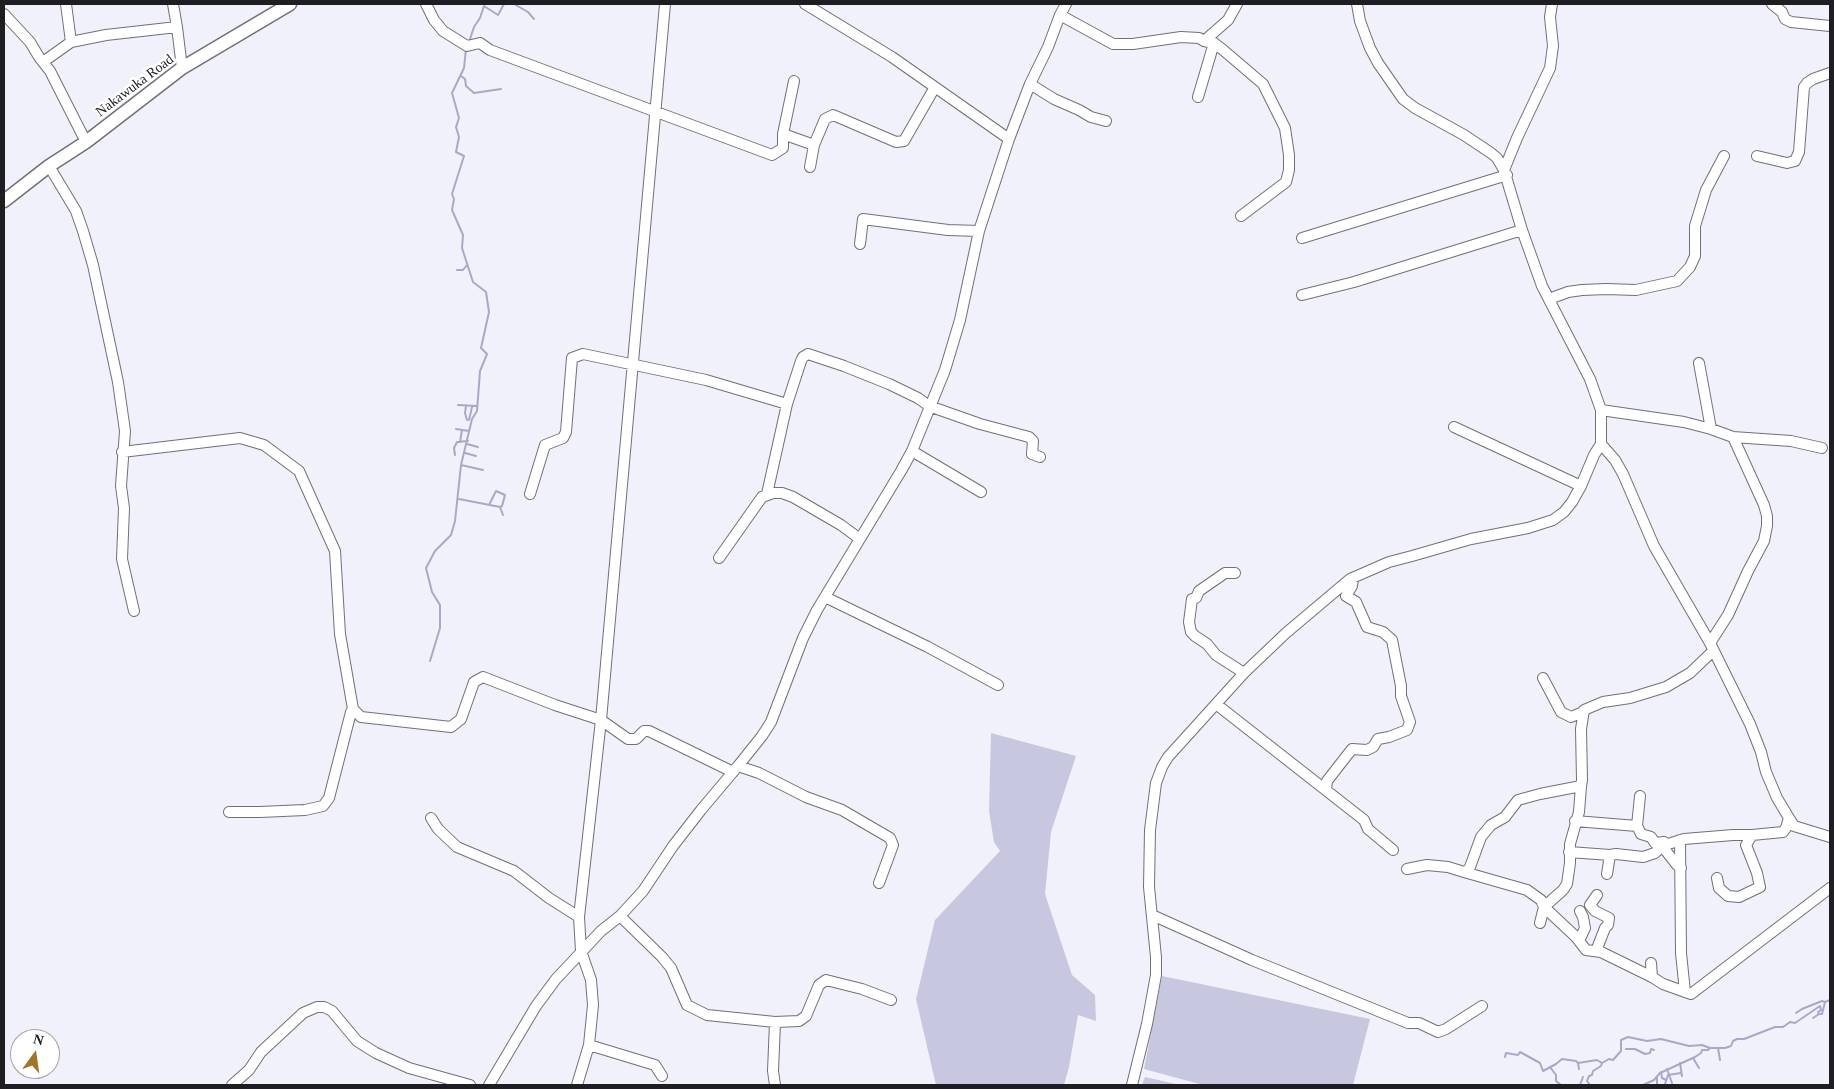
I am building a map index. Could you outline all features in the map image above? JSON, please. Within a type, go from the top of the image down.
[{"type":"main road","name":"Nakawuka Road","points":[[4,201],[48,166],[86,142],[182,68],[290,4]]},
{"type":"street","points":[[66,4],[71,42]]},
{"type":"street","points":[[173,4],[178,27],[182,68]]},
{"type":"street","points":[[426,4],[434,20],[443,31],[467,46],[480,43],[490,50],[772,155],[782,148],[794,81]]},
{"type":"street","points":[[577,1085],[589,1045],[593,1005],[591,980],[581,951],[579,917],[601,720],[664,4]]},
{"type":"street","points":[[805,4],[892,57],[1009,139]]},
{"type":"street","points":[[489,1085],[536,1006],[556,979],[581,951],[601,931],[620,916],[643,891],[678,839],[736,769],[771,722],[803,638],[824,597],[912,450],[945,370],[956,337],[979,231],[1009,139],[1030,84],[1066,4]]},
{"type":"street","points":[[1132,1085],[1154,988],[1156,957],[1149,887],[1150,830],[1156,783],[1168,757],[1244,673],[1339,588],[1353,578],[1389,562],[1471,539],[1528,528],[1553,520],[1564,512],[1572,502],[1601,444],[1600,410],[1590,379],[1534,266],[1506,173],[1497,158],[1464,136],[1425,115],[1403,99],[1370,48],[1360,21],[1357,4]]},
{"type":"street","points":[[1506,173],[1511,154],[1550,68],[1553,46],[1550,17],[1552,4]]},
{"type":"street","points":[[1772,4],[1782,12],[1785,19],[1791,22],[1830,26]]},
{"type":"street","points":[[1198,97],[1209,42],[1224,25],[1232,7]]},
{"type":"street","points":[[4,14],[30,42],[50,71],[86,142]]},
{"type":"street","points":[[1060,15],[1113,44],[1133,44],[1181,37],[1199,38],[1209,42],[1263,84],[1285,128],[1289,170],[1286,182],[1241,216]]},
{"type":"street","points":[[43,62],[71,42],[178,27]]},
{"type":"street","points":[[1757,156],[1787,163],[1795,161],[1799,152],[1804,86],[1813,79],[1830,73]]},
{"type":"street","points":[[1030,84],[1054,99],[1091,117],[1106,121]]},
{"type":"street","points":[[810,167],[814,145],[825,119],[833,115],[896,142],[904,141],[935,87]]},
{"type":"street","points":[[783,134],[814,145]]},
{"type":"street","points":[[1497,158],[1511,154]]},
{"type":"street","points":[[1550,299],[1568,292],[1582,290],[1636,290],[1677,281],[1690,267],[1696,256],[1695,226],[1706,190],[1724,156]]},
{"type":"street","points":[[48,166],[76,211],[83,231],[93,265],[123,414],[121,486],[124,508],[122,559],[134,612]]},
{"type":"street","points":[[1302,238],[1506,173]]},
{"type":"street","points":[[860,244],[863,219],[948,230],[979,231]]},
{"type":"street","points":[[1302,295],[1354,282],[1522,230]]},
{"type":"street","points":[[530,494],[545,445],[563,438],[566,432],[572,358],[583,354],[706,380],[787,404]]},
{"type":"street","points":[[719,558],[757,503],[767,494],[787,404],[801,361],[808,354],[889,384],[918,398],[929,406],[980,424],[1029,437],[1033,441],[1032,454],[1040,457]]},
{"type":"street","points":[[1699,363],[1711,429]]},
{"type":"street","points":[[1600,410],[1661,418],[1711,429],[1733,437],[1791,441],[1822,448]]},
{"type":"street","points":[[1454,427],[1581,486]]},
{"type":"street","points":[[1542,678],[1561,712],[1571,717],[1603,702],[1630,698],[1666,687],[1690,673],[1711,648],[1764,541],[1767,526],[1764,505],[1733,437]]},
{"type":"street","points":[[122,452],[240,438],[264,445],[299,471],[336,551],[340,634],[353,709],[361,717],[451,727],[461,719],[474,682],[483,677],[555,706],[601,720],[628,739],[636,738],[644,731],[649,731],[736,769],[759,773],[806,797],[842,810],[890,838],[893,845],[879,883]]},
{"type":"street","points":[[1601,444],[1615,460],[1654,546],[1711,648],[1750,724],[1777,798],[1794,826],[1830,837]]},
{"type":"street","points":[[912,450],[981,492]]},
{"type":"street","points":[[767,494],[782,493],[793,497],[841,525],[860,539]]},
{"type":"street","points":[[1235,573],[1225,573],[1199,591],[1196,598],[1192,599],[1189,622],[1195,636],[1207,644],[1222,660],[1244,673]]},
{"type":"street","points":[[1346,596],[1352,586],[1353,578]]},
{"type":"street","points":[[1326,789],[1327,780],[1352,749],[1366,750],[1372,747],[1378,739],[1407,730],[1410,722],[1401,696],[1401,686],[1392,640],[1383,632],[1367,627],[1356,602],[1346,596],[1339,588]]},
{"type":"street","points":[[824,597],[928,647],[998,685]]},
{"type":"street","points":[[1216,704],[1364,820],[1368,830],[1393,850]]},
{"type":"street","points":[[228,812],[305,810],[322,806],[329,798],[353,709]]},
{"type":"street","points":[[1540,923],[1544,907],[1567,884],[1570,844],[1580,804],[1583,712]]},
{"type":"street","points":[[1464,872],[1470,868],[1481,837],[1491,825],[1505,817],[1518,800],[1580,786]]},
{"type":"street","points":[[1640,796],[1637,826],[1641,834],[1651,837],[1655,843],[1664,842],[1663,845],[1681,868]]},
{"type":"street","points":[[431,818],[438,829],[457,847],[514,871],[549,898],[579,917]]},
{"type":"street","points":[[1570,852],[1643,857],[1655,853],[1663,845],[1680,840],[1733,835],[1752,836],[1783,832],[1789,818]]},
{"type":"street","points":[[1575,821],[1637,826]]},
{"type":"street","points":[[1717,878],[1719,888],[1728,896],[1739,897],[1760,887],[1757,872],[1746,845],[1752,836]]},
{"type":"street","points":[[1680,840],[1680,953],[1685,992]]},
{"type":"street","points":[[1607,874],[1610,855]]},
{"type":"street","points":[[1408,870],[1427,866],[1448,867],[1527,890],[1541,900],[1544,907],[1586,950],[1591,952],[1596,950],[1663,984],[1691,994],[1830,888]]},
{"type":"street","points":[[1596,950],[1608,925],[1609,918],[1595,911],[1590,905],[1597,895]]},
{"type":"street","points":[[1578,941],[1585,928],[1584,917],[1580,911]]},
{"type":"street","points":[[1152,915],[1252,960],[1408,1023],[1419,1023],[1438,1032],[1482,1006]]},
{"type":"street","points":[[620,916],[671,968],[687,1005],[707,1015],[775,1022],[794,1022],[803,1019],[819,985],[826,980],[862,989],[891,1000]]},
{"type":"street","points":[[1651,963],[1652,977]]},
{"type":"street","points":[[232,1085],[249,1070],[261,1052],[303,1013],[317,1007],[324,1007],[332,1010],[357,1041],[376,1053],[409,1068],[470,1085]]},
{"type":"street","points":[[775,1022],[773,1071],[775,1085]]},
{"type":"street","points":[[589,1045],[654,1065],[662,1076]]},
{"type":"shaded area","points":[[991,733],[1076,756],[1051,832],[1045,894],[1072,975],[1095,995],[1096,1021],[1078,1015],[1064,1085],[936,1085],[916,999],[935,920],[1000,851],[994,842],[989,811]]},
{"type":"shaded area","points":[[1162,976],[1370,1019],[1353,1085],[1203,1085],[1144,1069]]},
{"type":"shaded area","points":[[1145,1077],[1167,1082],[1180,1085],[1142,1085]]},
{"type":"waterway","points":[[469,42],[484,6],[498,15],[504,4]]},
{"type":"waterway","points":[[514,4],[528,12],[534,19]]},
{"type":"waterway","points":[[430,661],[440,628],[440,605],[432,592],[426,568],[435,551],[451,535],[455,521],[461,465],[472,419],[477,411],[480,371],[487,354],[481,348],[489,312],[486,292],[473,282],[462,248],[463,235],[452,210],[454,199],[452,194],[464,156],[456,152],[459,137],[456,127],[459,118],[452,93],[464,68],[466,49]]},
{"type":"waterway","points":[[461,76],[465,79],[466,86],[474,93],[501,89]]},
{"type":"waterway","points":[[457,270],[463,270],[467,265]]},
{"type":"waterway","points":[[458,405],[477,406]]},
{"type":"waterway","points":[[466,406],[467,420]]},
{"type":"waterway","points":[[469,420],[472,407]]},
{"type":"waterway","points":[[456,429],[469,431]]},
{"type":"waterway","points":[[460,442],[462,430]]},
{"type":"waterway","points":[[455,455],[454,448],[457,442],[468,441]]},
{"type":"waterway","points":[[467,444],[478,447]]},
{"type":"waterway","points":[[465,453],[476,456]]},
{"type":"waterway","points":[[461,465],[483,470]]},
{"type":"waterway","points":[[489,505],[496,491],[505,495],[500,507]]},
{"type":"waterway","points":[[459,499],[500,507],[503,515]]},
{"type":"waterway","points":[[1643,1085],[1654,1080],[1660,1073],[1695,1057],[1702,1050],[1725,1048],[1731,1046],[1733,1041],[1737,1039],[1744,1039],[1775,1027],[1783,1027],[1790,1022],[1795,1023],[1820,1006],[1821,1010],[1818,1012],[1822,1014],[1825,1002],[1830,1000]]},
{"type":"waterway","points":[[1796,1013],[1822,1001],[1825,1002]]},
{"type":"waterway","points":[[1813,1018],[1819,1014]]},
{"type":"waterway","points":[[1505,1057],[1506,1053],[1518,1055],[1520,1052],[1540,1063],[1543,1071],[1562,1059],[1578,1063],[1597,1060],[1602,1063],[1609,1059],[1613,1060],[1621,1051],[1621,1040],[1628,1037],[1647,1041],[1661,1039],[1689,1046],[1702,1045],[1710,1048]]},
{"type":"waterway","points":[[1718,1048],[1720,1060]]},
{"type":"waterway","points":[[1626,1049],[1635,1049],[1645,1054],[1650,1053],[1651,1049],[1654,1050]]},
{"type":"waterway","points":[[1693,1058],[1699,1068]]},
{"type":"waterway","points":[[1578,1063],[1579,1069]]},
{"type":"waterway","points":[[1590,1085],[1587,1081],[1589,1076],[1602,1063]]},
{"type":"waterway","points":[[1680,1063],[1682,1076]]},
{"type":"waterway","points":[[1550,1067],[1556,1075],[1556,1081],[1561,1085]]},
{"type":"waterway","points":[[1667,1069],[1672,1083]]},
{"type":"waterway","points":[[1661,1072],[1662,1078],[1666,1080]]},
{"type":"waterway","points":[[1665,1084],[1668,1075],[1681,1073]]},
{"type":"waterway","points":[[1657,1076],[1657,1085]]},
{"type":"waterway","points":[[1580,1085],[1583,1077]]}]
